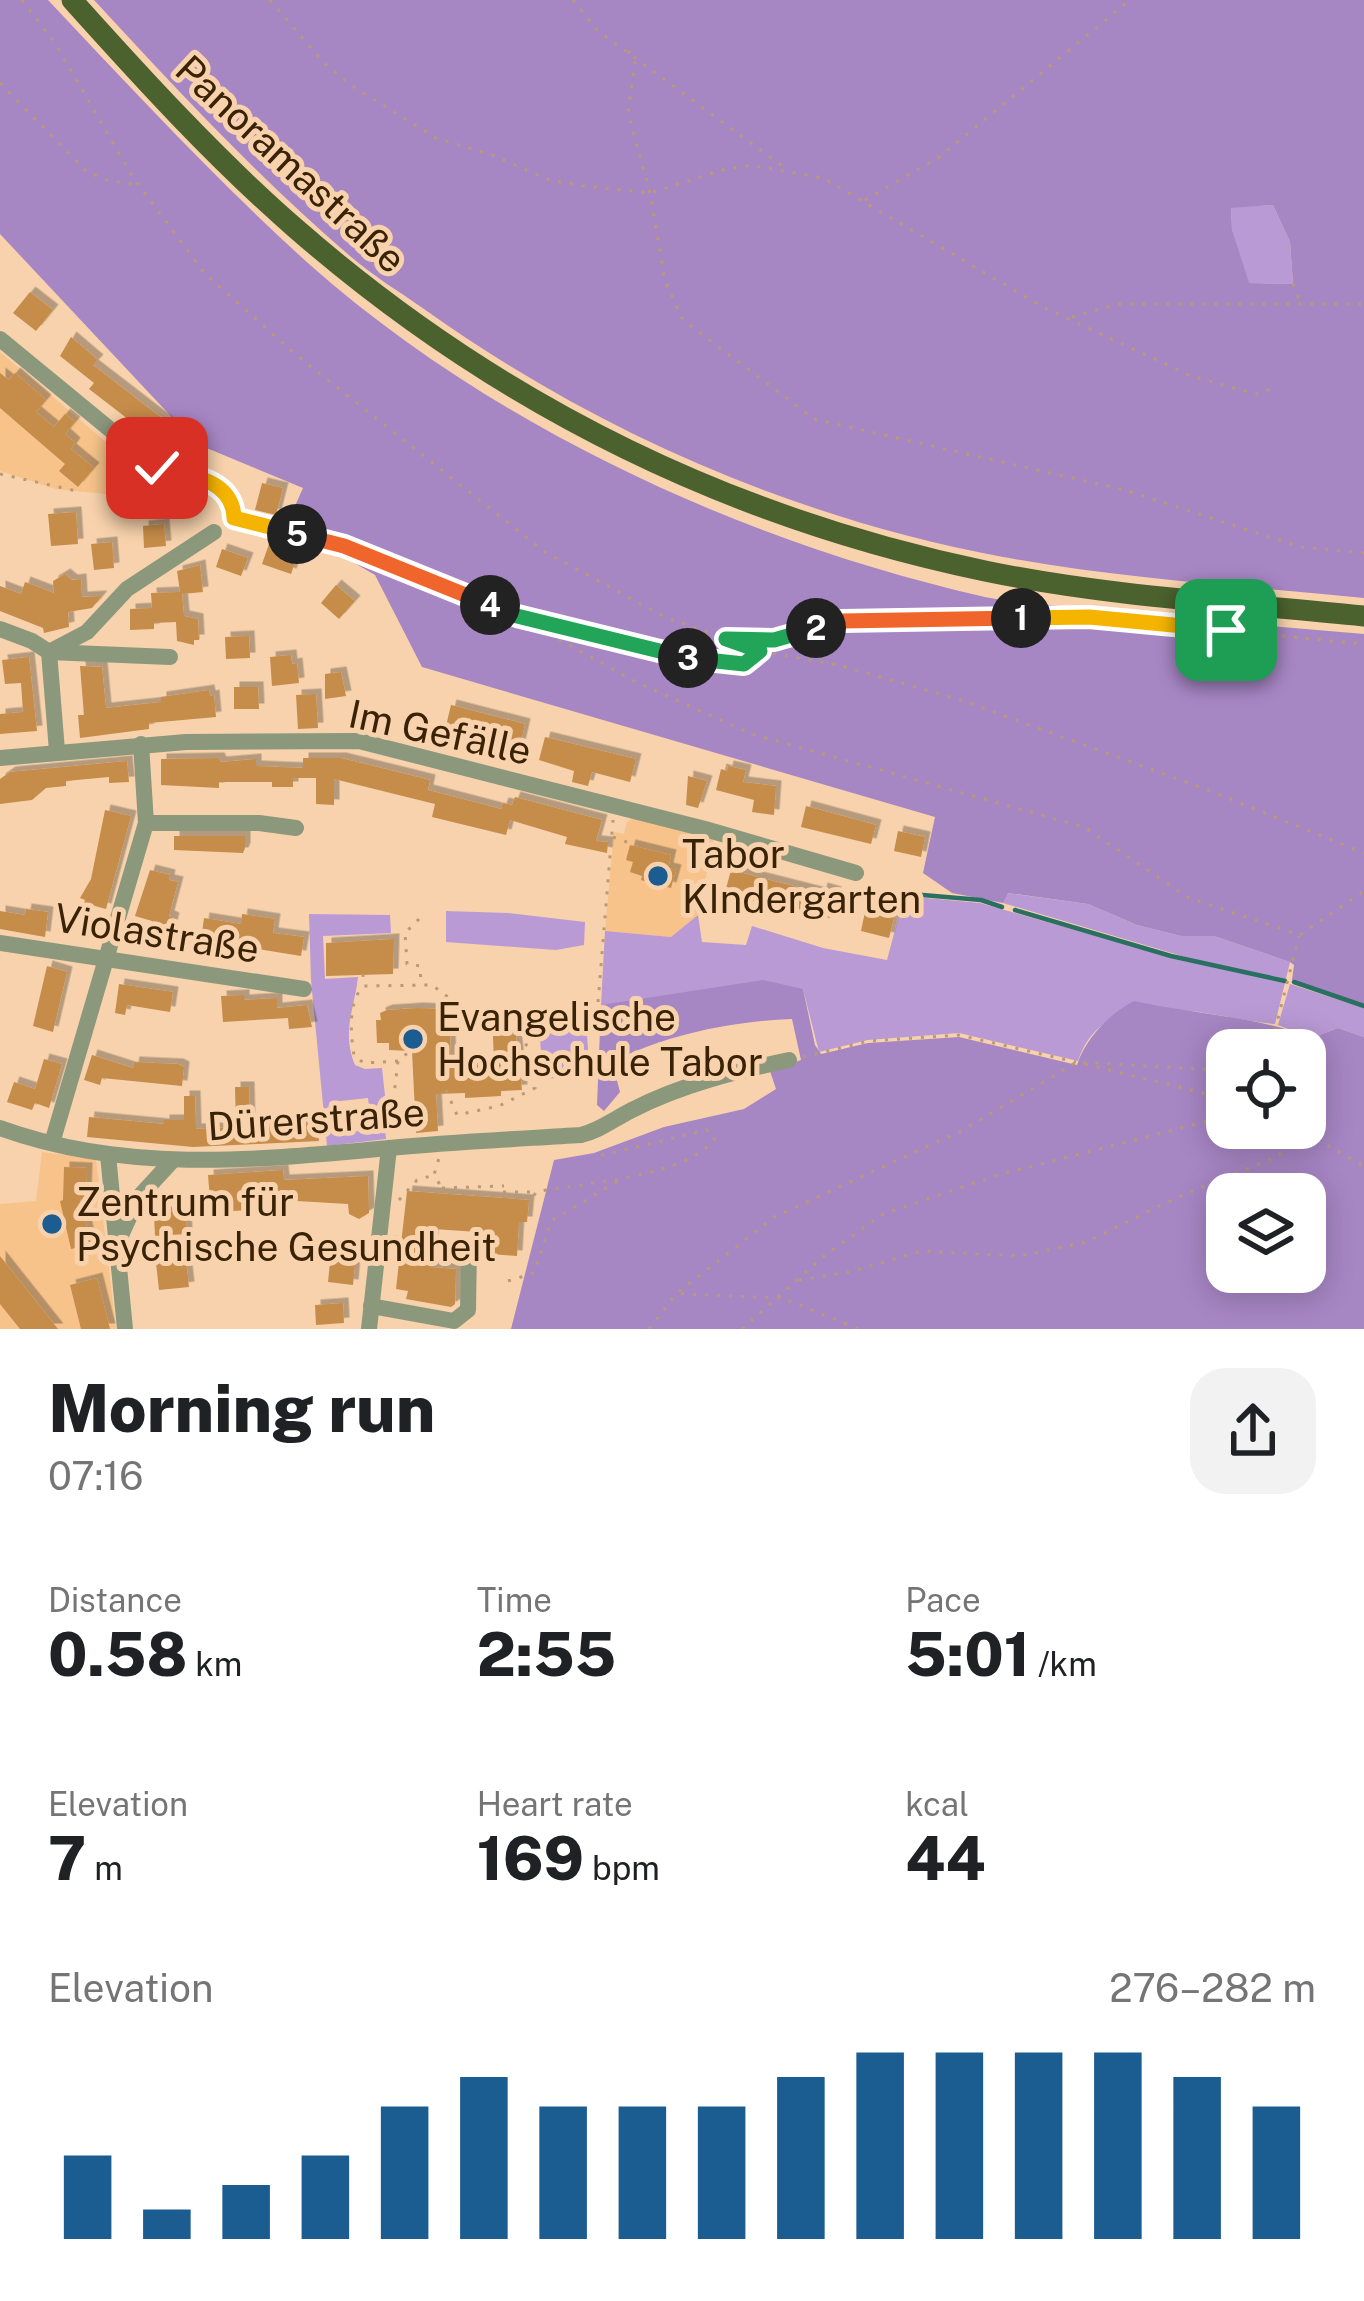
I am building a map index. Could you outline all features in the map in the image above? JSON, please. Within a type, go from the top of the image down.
[{"type":"main road","name":"Panoramastraße","points":[[72,0],[236,172],[349,274],[495,379],[640,458],[805,524],[970,568],[1121,592],[1364,616]]},
{"type":"street","points":[[0,339],[157,468],[205,479],[221,488],[234,503],[234,518],[344,546]]},
{"type":"street","points":[[49,652],[87,632],[127,589],[214,532]]},
{"type":"street","points":[[0,629],[49,652],[170,657]]},
{"type":"street","points":[[49,652],[57,751]]},
{"type":"street","name":"Im Gefälle","points":[[0,758],[141,744],[359,741],[856,873]]},
{"type":"street","points":[[52,1143],[146,824],[141,744]]},
{"type":"street","points":[[146,824],[259,823],[296,828]]},
{"type":"street","name":"Violastraße","points":[[0,943],[304,989]]},
{"type":"street","name":"Dürerstraße","points":[[0,1128],[108,1155],[173,1160],[254,1160],[580,1136],[679,1091],[789,1060]]},
{"type":"street","points":[[369,1329],[389,1148]]},
{"type":"street","points":[[108,1155],[125,1329]]},
{"type":"street","points":[[118,1243],[138,1198],[173,1160]]},
{"type":"street","points":[[371,1306],[454,1321],[463,1318],[468,1310],[469,1246]]},
{"type":"path","points":[[22,0],[56,43],[138,185],[205,274],[317,372],[544,552],[664,617],[760,651],[838,665],[961,700],[1364,853]]},
{"type":"path","points":[[269,0],[323,62],[352,86],[436,138],[495,156],[549,180],[650,193],[752,165],[823,178],[1043,307],[1191,376],[1256,394],[1276,387]]},
{"type":"path","points":[[573,0],[597,30],[786,169]]},
{"type":"path","points":[[865,200],[938,158],[1130,0]]},
{"type":"path","points":[[628,51],[634,63],[628,113],[650,193],[665,281],[683,320],[814,419],[1125,490],[1300,547],[1364,553]]},
{"type":"path","points":[[0,83],[86,171],[109,181],[138,185]]},
{"type":"path","points":[[1293,284],[1300,304]]},
{"type":"path","points":[[1071,318],[1117,304],[1364,304]]},
{"type":"path","points":[[0,474],[76,491]]},
{"type":"path","points":[[344,546],[517,616],[636,682],[752,734],[1084,827],[1189,898],[1300,935]]},
{"type":"path","points":[[517,616],[678,657],[744,664],[760,651]]},
{"type":"path","points":[[726,639],[774,640],[842,621],[1089,617],[1364,644]]},
{"type":"path","points":[[598,1002],[614,806]]},
{"type":"path","points":[[612,836],[640,847]]},
{"type":"path","points":[[1275,1029],[1300,935],[1364,891]]},
{"type":"path","points":[[419,919],[404,937],[407,964],[420,966],[422,985]]},
{"type":"path","points":[[392,938],[404,937]]},
{"type":"path","points":[[363,974],[364,986]]},
{"type":"path","points":[[410,1052],[398,1061],[364,1064],[354,1056],[357,991],[364,986],[432,985],[464,1010]]},
{"type":"path","points":[[446,1090],[458,1114],[499,1106],[535,1088],[522,1065],[522,1052],[529,1042],[526,1019]]},
{"type":"path","points":[[471,1031],[542,1030]]},
{"type":"path","points":[[789,1060],[869,1041],[959,1035],[1206,1094]]},
{"type":"path","points":[[392,1112],[398,1061]]},
{"type":"path","points":[[649,1329],[676,1294],[774,1217],[963,1130],[1077,1062],[1206,1069]]},
{"type":"path","points":[[742,1329],[823,1258],[883,1214],[998,1174],[1206,1120]]},
{"type":"path","points":[[442,1188],[536,1192],[624,1177],[668,1167],[710,1145],[714,1136],[707,1130],[603,1155],[598,1145]]},
{"type":"path","points":[[1326,1145],[1364,1166]]},
{"type":"path","points":[[800,1280],[849,1272],[922,1250],[1020,1256],[1086,1242],[1286,1149]]},
{"type":"path","points":[[440,1154],[434,1175],[442,1188]]},
{"type":"path","points":[[398,1204],[417,1180],[434,1175]]},
{"type":"path","points":[[508,1281],[534,1273],[551,1221],[624,1177]]},
{"type":"path","points":[[438,1194],[442,1188]]},
{"type":"path","points":[[529,1206],[536,1192]]},
{"type":"path","points":[[395,1262],[397,1223]]},
{"type":"path","points":[[676,1294],[782,1298],[859,1329]]},
{"type":"shaded area","points":[[0,0],[48,0],[241,200],[381,323],[459,378],[627,472],[805,545],[985,597],[1364,634],[1364,1004],[1292,980],[1294,965],[1290,962],[1214,936],[1181,936],[1137,925],[1088,904],[1008,893],[1003,903],[952,893],[923,873],[935,817],[422,667],[375,575],[287,524],[303,488],[197,444],[0,234]]},
{"type":"shaded area","points":[[94,0],[1364,0],[1364,598],[1048,565],[925,540],[774,494],[628,431],[490,353],[368,270],[250,164]],"holes":[[[1273,205],[1290,242],[1293,284],[1249,283],[1232,229],[1231,208]]]},
{"type":"shaded area","points":[[1273,205],[1290,242],[1293,284],[1248,283],[1232,229],[1231,207]]},
{"type":"shaded area","points":[[0,352],[152,481],[187,487],[184,502],[56,489],[0,471]]},
{"type":"shaded area","name":"Tabor KIndergarten","points":[[634,818],[714,838],[698,915],[671,937],[605,931],[614,832],[624,834],[627,822]]},
{"type":"shaded area","points":[[1007,893],[1088,904],[1137,925],[1181,936],[1214,936],[1290,962],[1275,1024],[1191,1011],[1135,1011],[1111,1019],[1092,1035],[1078,1061],[959,1033],[868,1040],[819,1052],[803,989],[601,1005],[605,931],[671,937],[698,915],[702,942],[746,945],[752,926],[823,948],[887,960],[904,896],[980,903],[1188,962],[1192,959],[1003,903]]},
{"type":"shaded area","points":[[446,911],[585,922],[584,945],[556,950],[446,942]]},
{"type":"shaded area","points":[[309,914],[390,915],[391,933],[323,936],[325,979],[358,977],[349,1030],[351,1053],[355,1065],[382,1068],[386,1105],[369,1107],[368,1098],[331,1102],[335,1133],[371,1130],[371,1119],[384,1118],[386,1139],[327,1146]]},
{"type":"shaded area","points":[[763,980],[803,989],[821,1054],[868,1043],[959,1037],[1077,1065],[1100,1028],[1134,1001],[1283,1029],[1206,1029],[1206,1149],[1326,1149],[1326,1033],[1338,1028],[1364,1037],[1364,1329],[511,1329],[554,1160],[594,1153],[664,1127],[744,1109],[776,1089],[770,1071],[801,1060],[792,1019],[726,1026],[638,1050],[619,1059],[620,1092],[604,1111],[597,1105],[601,1005]]},
{"type":"shaded area","points":[[1290,984],[1364,1008],[1364,1037],[1338,1028],[1326,1033],[1278,1025]]},
{"type":"shaded area","points":[[585,1008],[590,1076],[543,1079],[538,1011]]},
{"type":"shaded area","name":"Zentrum für Psychische Gesundheit","points":[[42,1152],[96,1159],[116,1329],[0,1329],[0,1204],[36,1201]]},
{"type":"building","points":[[30,292],[53,310],[36,331],[13,313]]},
{"type":"building","points":[[71,337],[98,360],[93,365],[193,442],[181,460],[89,389],[94,383],[60,356]]},
{"type":"building","points":[[0,373],[9,380],[15,373],[46,400],[36,412],[54,427],[65,414],[75,422],[65,434],[75,443],[71,449],[94,468],[78,487],[59,471],[65,464],[0,408]]},
{"type":"building","points":[[262,483],[283,488],[276,515],[255,510]]},
{"type":"building","points":[[76,512],[78,544],[51,546],[48,514]]},
{"type":"building","points":[[164,524],[166,546],[144,548],[143,526]]},
{"type":"building","points":[[112,542],[114,568],[94,570],[91,544]]},
{"type":"building","points":[[269,544],[287,550],[288,545],[300,548],[291,574],[262,564]]},
{"type":"building","points":[[222,549],[248,558],[241,576],[216,567]]},
{"type":"building","points":[[200,565],[203,592],[182,594],[184,616],[198,619],[199,640],[194,645],[177,641],[176,622],[130,630],[130,609],[152,608],[151,593],[180,592],[177,571]]},
{"type":"building","points":[[65,574],[72,580],[81,579],[82,597],[102,596],[92,608],[68,612],[69,627],[44,633],[43,628],[0,611],[0,586],[21,594],[25,582],[54,593],[53,581]]},
{"type":"building","points":[[336,585],[355,601],[339,619],[321,603]]},
{"type":"building","points":[[249,636],[250,658],[226,659],[225,637]]},
{"type":"building","points":[[291,655],[299,683],[272,686],[270,657]]},
{"type":"building","points":[[29,657],[37,731],[0,734],[0,714],[23,712],[21,683],[5,684],[2,660]]},
{"type":"building","points":[[80,666],[102,667],[106,708],[209,690],[216,717],[149,723],[149,729],[80,738],[78,715],[84,715]]},
{"type":"building","points":[[341,672],[346,696],[325,699],[325,674]]},
{"type":"building","points":[[234,687],[258,687],[259,709],[234,709]]},
{"type":"building","points":[[316,694],[318,728],[298,729],[296,695]]},
{"type":"building","points":[[451,705],[525,724],[520,746],[478,736],[476,743],[444,734]]},
{"type":"building","points":[[545,737],[636,759],[630,782],[592,772],[588,786],[572,782],[574,771],[539,760]]},
{"type":"building","points":[[219,758],[221,762],[256,759],[256,766],[303,768],[303,758],[341,758],[430,780],[428,790],[501,809],[503,803],[512,805],[515,797],[602,820],[596,841],[608,842],[607,853],[565,844],[567,837],[510,820],[506,835],[432,817],[435,804],[334,779],[334,805],[316,804],[316,778],[293,778],[293,787],[272,787],[272,782],[219,782],[219,788],[161,785],[161,759]]},
{"type":"building","points":[[127,761],[129,782],[109,783],[109,777],[66,781],[66,786],[46,788],[32,800],[0,804],[0,779],[10,772]]},
{"type":"building","points":[[728,766],[746,770],[743,782],[776,786],[774,815],[752,812],[754,800],[716,790],[721,769],[727,771]]},
{"type":"building","points":[[688,776],[707,781],[698,808],[686,805]]},
{"type":"building","points":[[806,806],[876,825],[871,844],[801,827]]},
{"type":"building","points":[[105,810],[131,816],[106,909],[80,898],[91,879]]},
{"type":"building","points":[[898,831],[925,837],[921,857],[894,851]]},
{"type":"building","points":[[174,836],[245,836],[245,848],[243,853],[174,850]]},
{"type":"building","points":[[630,845],[671,855],[668,868],[676,870],[671,888],[630,872],[633,862],[626,860]]},
{"type":"building","points":[[150,870],[178,882],[169,916],[174,918],[170,933],[176,934],[174,945],[149,940],[152,921],[135,916]]},
{"type":"building","points":[[731,870],[821,893],[822,888],[836,892],[830,918],[752,899],[750,907],[738,904],[739,900],[724,896]]},
{"type":"building","points":[[866,907],[895,914],[889,938],[861,931]]},
{"type":"building","points":[[26,909],[48,912],[45,937],[0,929],[0,911],[25,915]]},
{"type":"building","points":[[242,914],[275,919],[273,933],[304,937],[301,956],[201,940],[204,918],[241,924]]},
{"type":"building","points":[[394,939],[393,974],[326,976],[326,943]]},
{"type":"building","points":[[47,966],[67,972],[53,1032],[33,1026]]},
{"type":"building","points":[[119,984],[173,992],[170,1012],[127,1005],[125,1015],[115,1013]]},
{"type":"building","points":[[244,995],[244,1000],[277,998],[277,1008],[307,1005],[312,1027],[289,1029],[288,1018],[223,1022],[221,996]]},
{"type":"building","points":[[440,1009],[442,1035],[450,1035],[451,1066],[494,1064],[493,1036],[516,1035],[522,1090],[465,1098],[465,1093],[436,1094],[438,1131],[416,1133],[412,1051],[389,1050],[389,1043],[377,1043],[376,1020],[387,1010]]},
{"type":"building","points":[[92,1055],[133,1068],[134,1062],[178,1064],[184,1067],[182,1086],[102,1078],[100,1085],[84,1080]]},
{"type":"building","points":[[44,1059],[62,1064],[49,1108],[35,1103],[32,1110],[7,1102],[14,1082],[35,1089]]},
{"type":"building","points":[[235,1087],[249,1087],[250,1126],[317,1123],[319,1141],[193,1147],[87,1137],[89,1117],[164,1124],[164,1120],[184,1120],[184,1096],[195,1096],[196,1129],[236,1127]]},
{"type":"building","points":[[64,1167],[87,1168],[86,1199],[80,1199],[91,1244],[71,1249],[60,1201]]},
{"type":"building","points":[[283,1170],[284,1180],[368,1176],[369,1213],[359,1219],[349,1214],[348,1204],[297,1201],[296,1192],[252,1195],[252,1210],[211,1212],[208,1175]]},
{"type":"building","points":[[407,1191],[529,1200],[527,1222],[519,1222],[517,1256],[490,1254],[492,1233],[434,1229],[430,1267],[456,1269],[455,1304],[406,1299],[408,1291],[396,1289]]},
{"type":"building","points":[[186,1211],[187,1234],[155,1236],[154,1213]]},
{"type":"building","points":[[331,1252],[356,1254],[353,1285],[328,1282]]},
{"type":"building","points":[[0,1256],[58,1329],[20,1329],[0,1304]]},
{"type":"building","points":[[186,1260],[189,1287],[159,1290],[156,1263]]},
{"type":"building","points":[[97,1278],[110,1329],[81,1329],[70,1285]]},
{"type":"building","points":[[343,1303],[344,1323],[316,1325],[315,1305]]},
{"type":"waterway","points":[[911,894],[981,900],[1002,907]]},
{"type":"waterway","points":[[1015,910],[1171,956],[1285,981]]},
{"type":"waterway","points":[[1294,982],[1364,1006]]},
{"type":"place","name":"Tabor KIndergarten","points":[[658,876]]},
{"type":"place","name":"Evangelische Hochschule Tabor","points":[[413,1039]]},
{"type":"place","name":"Zentrum für Psychische Gesundheit","points":[[52,1224]]},
{"type":"route","points":[[157,468],[205,479],[221,488],[234,503],[234,518],[344,546],[517,616],[678,657],[744,664],[760,651],[726,639],[774,640],[842,621],[1089,617],[1226,630]]}]
